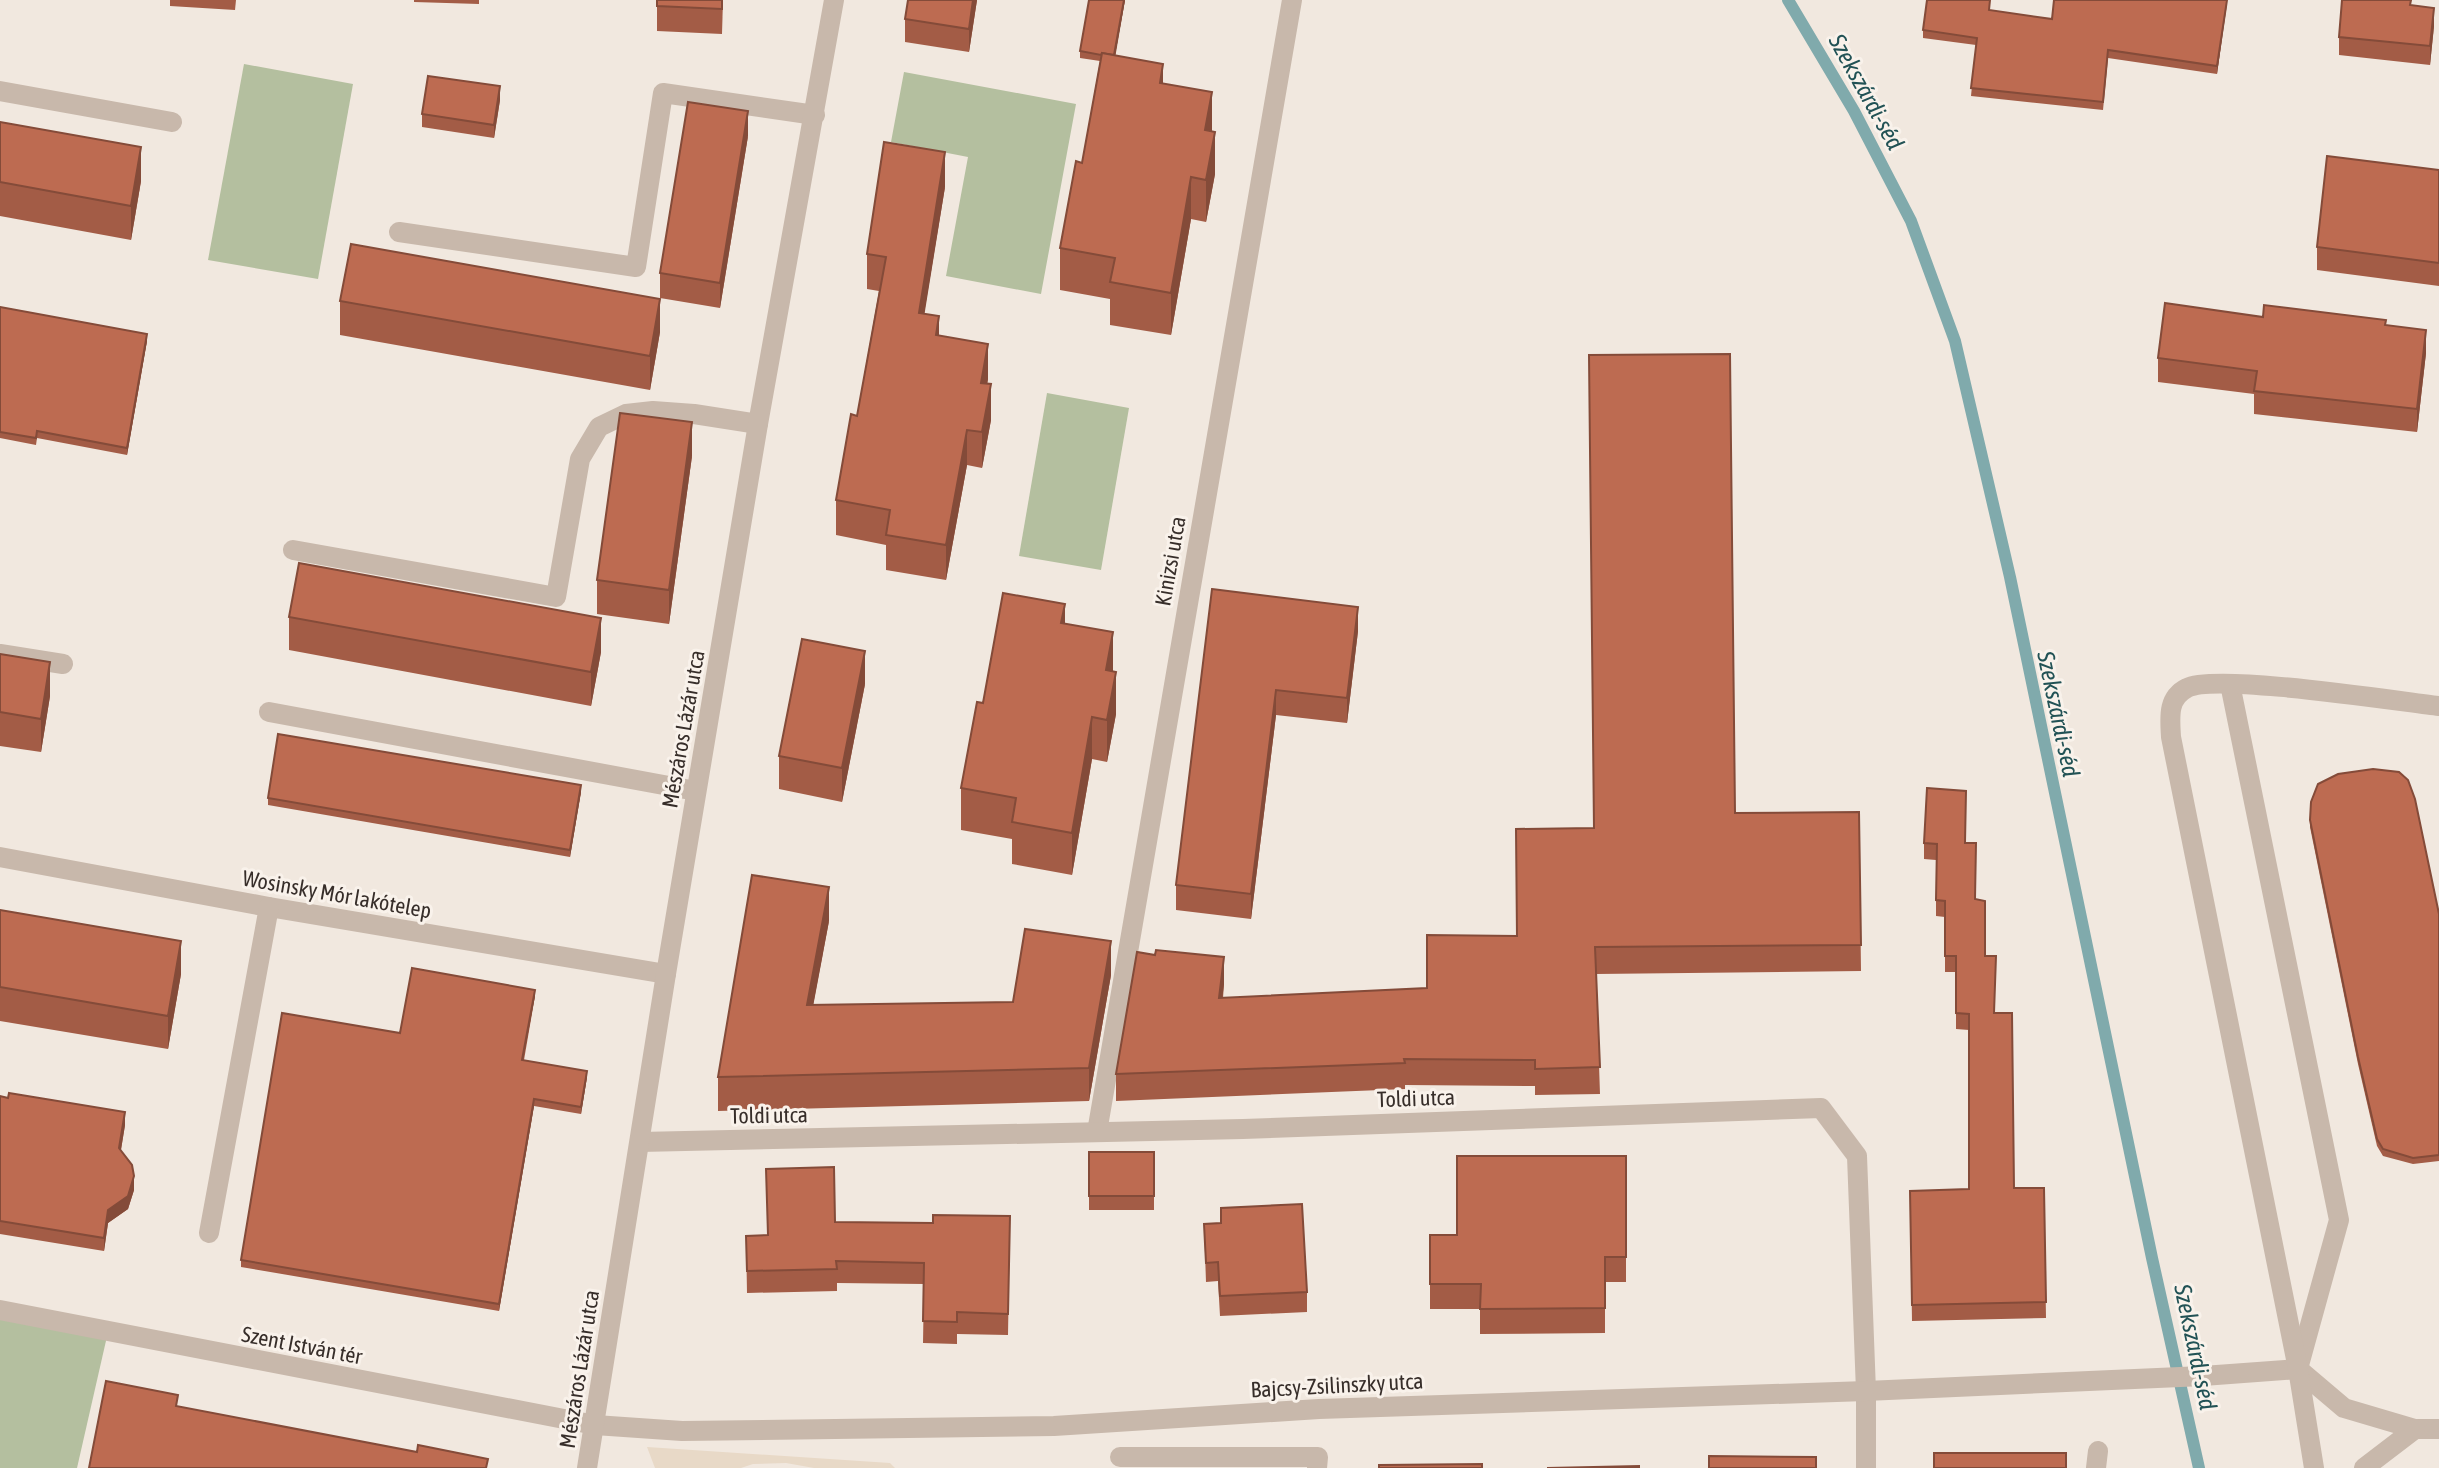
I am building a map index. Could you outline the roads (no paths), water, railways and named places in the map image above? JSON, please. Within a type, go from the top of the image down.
[{"type":"street","name":"Mészáros Lázár utca","points":[[587,1468],[696,791],[834,0]]},
{"type":"street","name":"Kinizsi utca","points":[[1097,1132],[1292,0]]},
{"type":"street","points":[[0,91],[172,122]]},
{"type":"street","points":[[399,232],[636,267],[663,93],[815,115]]},
{"type":"street","points":[[293,550],[556,597],[580,459],[599,427],[626,414],[653,411],[758,424]]},
{"type":"street","points":[[0,654],[63,664]]},
{"type":"street","points":[[2230,684],[2339,1220],[2298,1369]]},
{"type":"street","points":[[2314,1468],[2298,1369],[2171,737],[2170,708],[2177,696],[2189,687],[2230,684],[2439,706]]},
{"type":"street","points":[[269,712],[696,791]]},
{"type":"street","name":"Wosinsky Mór lakótelep","points":[[0,857],[269,907],[666,974]]},
{"type":"street","points":[[209,1233],[269,907]]},
{"type":"street","name":"Toldi utca","points":[[640,1142],[1097,1132],[1821,1108],[1857,1156],[1866,1468]]},
{"type":"street","name":"Szent István tér","points":[[0,1310],[595,1425]]},
{"type":"street","points":[[2298,1369],[2344,1408],[2415,1429],[2439,1429]]},
{"type":"street","name":"Bajcsy-Zsilinszky utca","points":[[595,1425],[682,1431],[1054,1426],[1319,1409],[1866,1391],[2133,1380],[2298,1369]]},
{"type":"street","points":[[2364,1468],[2415,1429]]},
{"type":"street","points":[[1120,1457],[1318,1457],[1317,1468]]},
{"type":"waterway","name":"Szekszárdi-séd","points":[[1788,0],[1854,111],[1911,221],[1955,341],[2010,577],[2152,1258],[2199,1468]]}]
